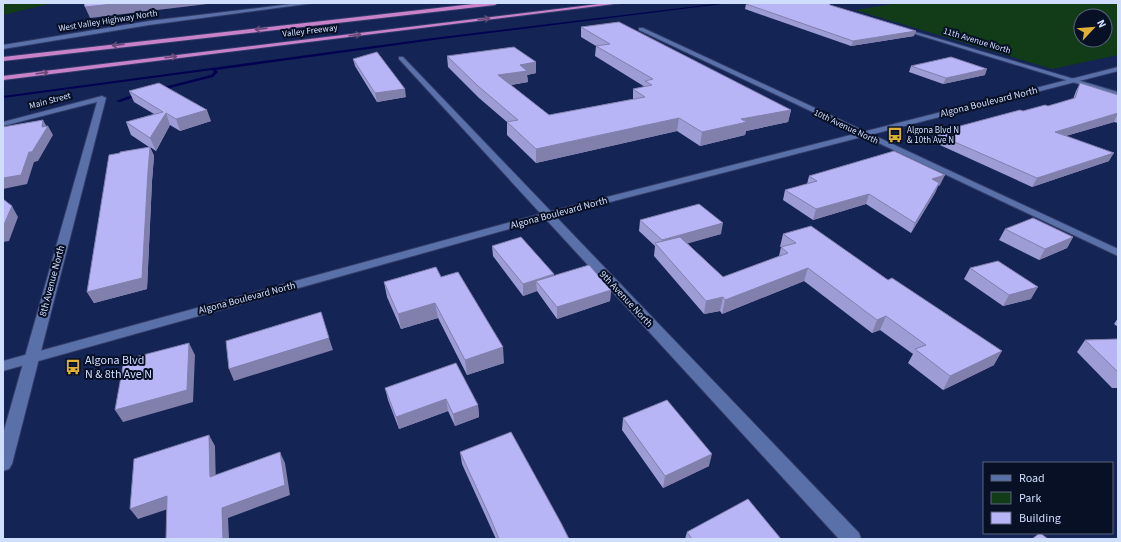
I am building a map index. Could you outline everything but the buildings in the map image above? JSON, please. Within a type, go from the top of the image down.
[{"type":"highway","points":[[354,18],[465,3]]},
{"type":"highway","name":"Valley Freeway","points":[[3,59],[495,3]]},
{"type":"highway","name":"Valley Freeway","points":[[3,78],[619,3]]},
{"type":"street","name":"West Valley Highway North","points":[[3,47],[149,24],[311,3]]},
{"type":"street","name":"11th Avenue North","points":[[896,27],[1118,94]]},
{"type":"street","name":"10th Avenue North","points":[[641,29],[1118,253]]},
{"type":"street","name":"9th Avenue North","points":[[402,58],[852,539]]},
{"type":"street","name":"Algona Boulevard North","points":[[3,366],[548,215],[1118,69]]},
{"type":"street","name":"Main Street","points":[[3,124],[102,98]]},
{"type":"street","name":"8th Avenue North","points":[[3,464],[102,98]]},
{"type":"green space","points":[[3,3],[53,3],[3,15]]},
{"type":"green space","points":[[899,3],[1118,3],[1118,55],[1052,69],[855,10]]},
{"type":"waterway","points":[[3,97],[441,38],[729,3]]},
{"type":"waterway","points":[[158,90],[212,76],[216,72],[213,69]]},
{"type":"waterway","points":[[118,101],[140,94]]},
{"type":"place","name":"Algona Blvd N & 10th Ave N","points":[[895,135]]},
{"type":"place","name":"Algona Blvd N & 8th Ave N","points":[[73,367]]}]
